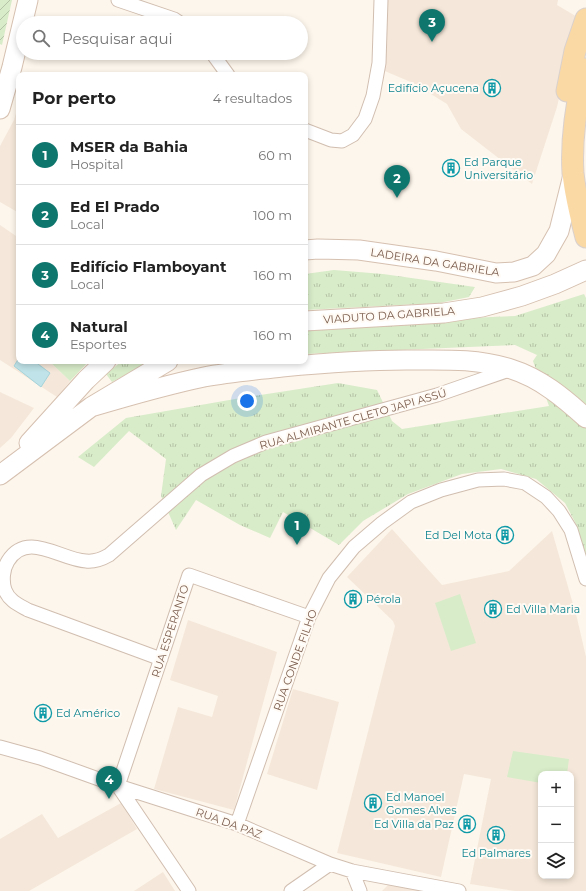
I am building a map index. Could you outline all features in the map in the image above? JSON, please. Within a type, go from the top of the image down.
[{"type":"main road","points":[[24,16],[28,0]]},
{"type":"main road","points":[[586,19],[575,51],[563,109],[573,174],[586,237]]},
{"type":"main road","points":[[0,109],[16,50]]},
{"type":"main road","points":[[573,174],[574,133],[586,69]]},
{"type":"main road","name":"LADEIRA DA GABRIELA","points":[[308,250],[359,250],[436,261],[496,274],[514,272],[533,266],[546,254],[559,231],[573,174]]},
{"type":"main road","name":"VIADUTO DA GABRIELA","points":[[308,321],[444,313],[482,306],[522,296],[555,284],[586,270]]},
{"type":"main road","points":[[91,407],[205,377],[311,364],[369,360],[449,360],[481,362],[512,369],[540,382],[564,398],[586,418]]},
{"type":"main road","points":[[0,476],[86,380],[103,364]]},
{"type":"main road","points":[[0,476],[91,407],[163,364]]},
{"type":"street","points":[[118,0],[165,16]]},
{"type":"street","points":[[308,131],[331,140],[342,141],[353,135],[365,119],[373,96],[379,63],[380,0]]},
{"type":"street","points":[[217,60],[226,72]]},
{"type":"street","name":"RUA ALMIRANTE CLETO JAPI ASSÚ","points":[[161,659],[28,610],[14,602],[5,591],[3,575],[7,562],[14,552],[25,547],[38,547],[85,561],[100,560],[109,555],[202,475],[233,456],[266,442],[437,395],[512,369]]},
{"type":"street","name":"RUA CONDE FILHO","points":[[237,824],[309,617],[329,578],[354,547],[410,502],[441,490],[478,480],[504,479],[525,483],[546,497],[559,510],[571,530],[586,579]]},
{"type":"street","name":"RUA ESPERANTO","points":[[118,786],[189,574],[309,617]]},
{"type":"street","name":"RUA DA PAZ","points":[[0,747],[40,758],[118,786],[237,824],[330,864],[352,871],[458,891]]},
{"type":"street","points":[[118,786],[189,891]]},
{"type":"street","points":[[291,891],[330,864]]},
{"type":"street","points":[[352,871],[360,891]]},
{"type":"shaded area","points":[[383,0],[558,0],[557,5],[579,18],[557,107],[532,184],[461,129],[447,104],[413,83],[380,69]]},
{"type":"shaded area","points":[[16,113],[16,211],[0,202],[0,146]]},
{"type":"shaded area","points":[[0,225],[16,236],[16,364],[52,364],[70,381],[57,397],[0,360]]},
{"type":"shaded area","points":[[0,392],[34,408],[11,438],[0,448]]},
{"type":"shaded area","points":[[392,529],[442,585],[509,571],[552,531],[577,618],[586,657],[586,891],[515,891],[470,884],[491,779],[464,774],[441,877],[337,853],[395,626],[393,621],[347,577]]},
{"type":"shaded area","points":[[188,620],[277,652],[234,810],[154,789],[178,707],[212,717],[218,696],[170,680]]},
{"type":"shaded area","points":[[293,689],[339,702],[317,790],[267,774]]},
{"type":"shaded area","points":[[121,803],[137,829],[29,891],[0,891],[0,839],[42,814],[58,838]]},
{"type":"shaded area","points":[[163,872],[175,891],[134,891]]},
{"type":"shaded area","points":[[398,882],[423,891],[382,891],[388,885]]},
{"type":"green space","points":[[0,0],[12,0],[2,45],[0,44]]},
{"type":"green space","points":[[334,270],[383,274],[475,287],[469,297],[439,303],[308,310],[308,274]]},
{"type":"green space","points":[[584,294],[586,298],[586,559],[575,522],[565,503],[536,479],[501,469],[462,474],[408,494],[363,521],[339,545],[283,512],[270,538],[240,525],[196,500],[176,530],[161,496],[166,459],[129,431],[94,467],[78,457],[126,418],[338,383],[377,390],[392,421],[402,429],[549,406],[533,361],[537,355],[515,345],[308,354],[308,327],[325,324],[515,316]]},
{"type":"green space","points":[[52,364],[86,364],[70,381]]},
{"type":"green space","points":[[118,364],[145,364],[112,382],[106,374]]},
{"type":"green space","points":[[460,594],[476,643],[451,651],[435,603]]},
{"type":"green space","points":[[513,751],[569,759],[567,771],[538,771],[538,782],[507,777]]},
{"type":"water","points":[[16,363],[38,364],[50,373],[41,387],[14,366]]},
{"type":"place","name":"Edifício Flamboyant","points":[[432,42]]},
{"type":"place","name":"Edifício Açucena","points":[[492,88]]},
{"type":"place","name":"Ed Parque Universitário","points":[[451,168]]},
{"type":"place","name":"Ed El Prado","points":[[397,198]]},
{"type":"place","name":"Ed Del Mota","points":[[505,535]]},
{"type":"place","name":"MSER da Bahia","points":[[297,545]]},
{"type":"place","name":"Pérola","points":[[353,599]]},
{"type":"place","name":"Ed Villa Maria","points":[[493,609]]},
{"type":"place","name":"Ed Américo","points":[[43,713]]},
{"type":"place","name":"Natural","points":[[109,799]]},
{"type":"place","name":"Ed Manoel Gomes Alves","points":[[373,803]]},
{"type":"place","name":"Ed Villa da Paz","points":[[467,824]]},
{"type":"place","name":"Ed Palmares","points":[[496,835]]}]
